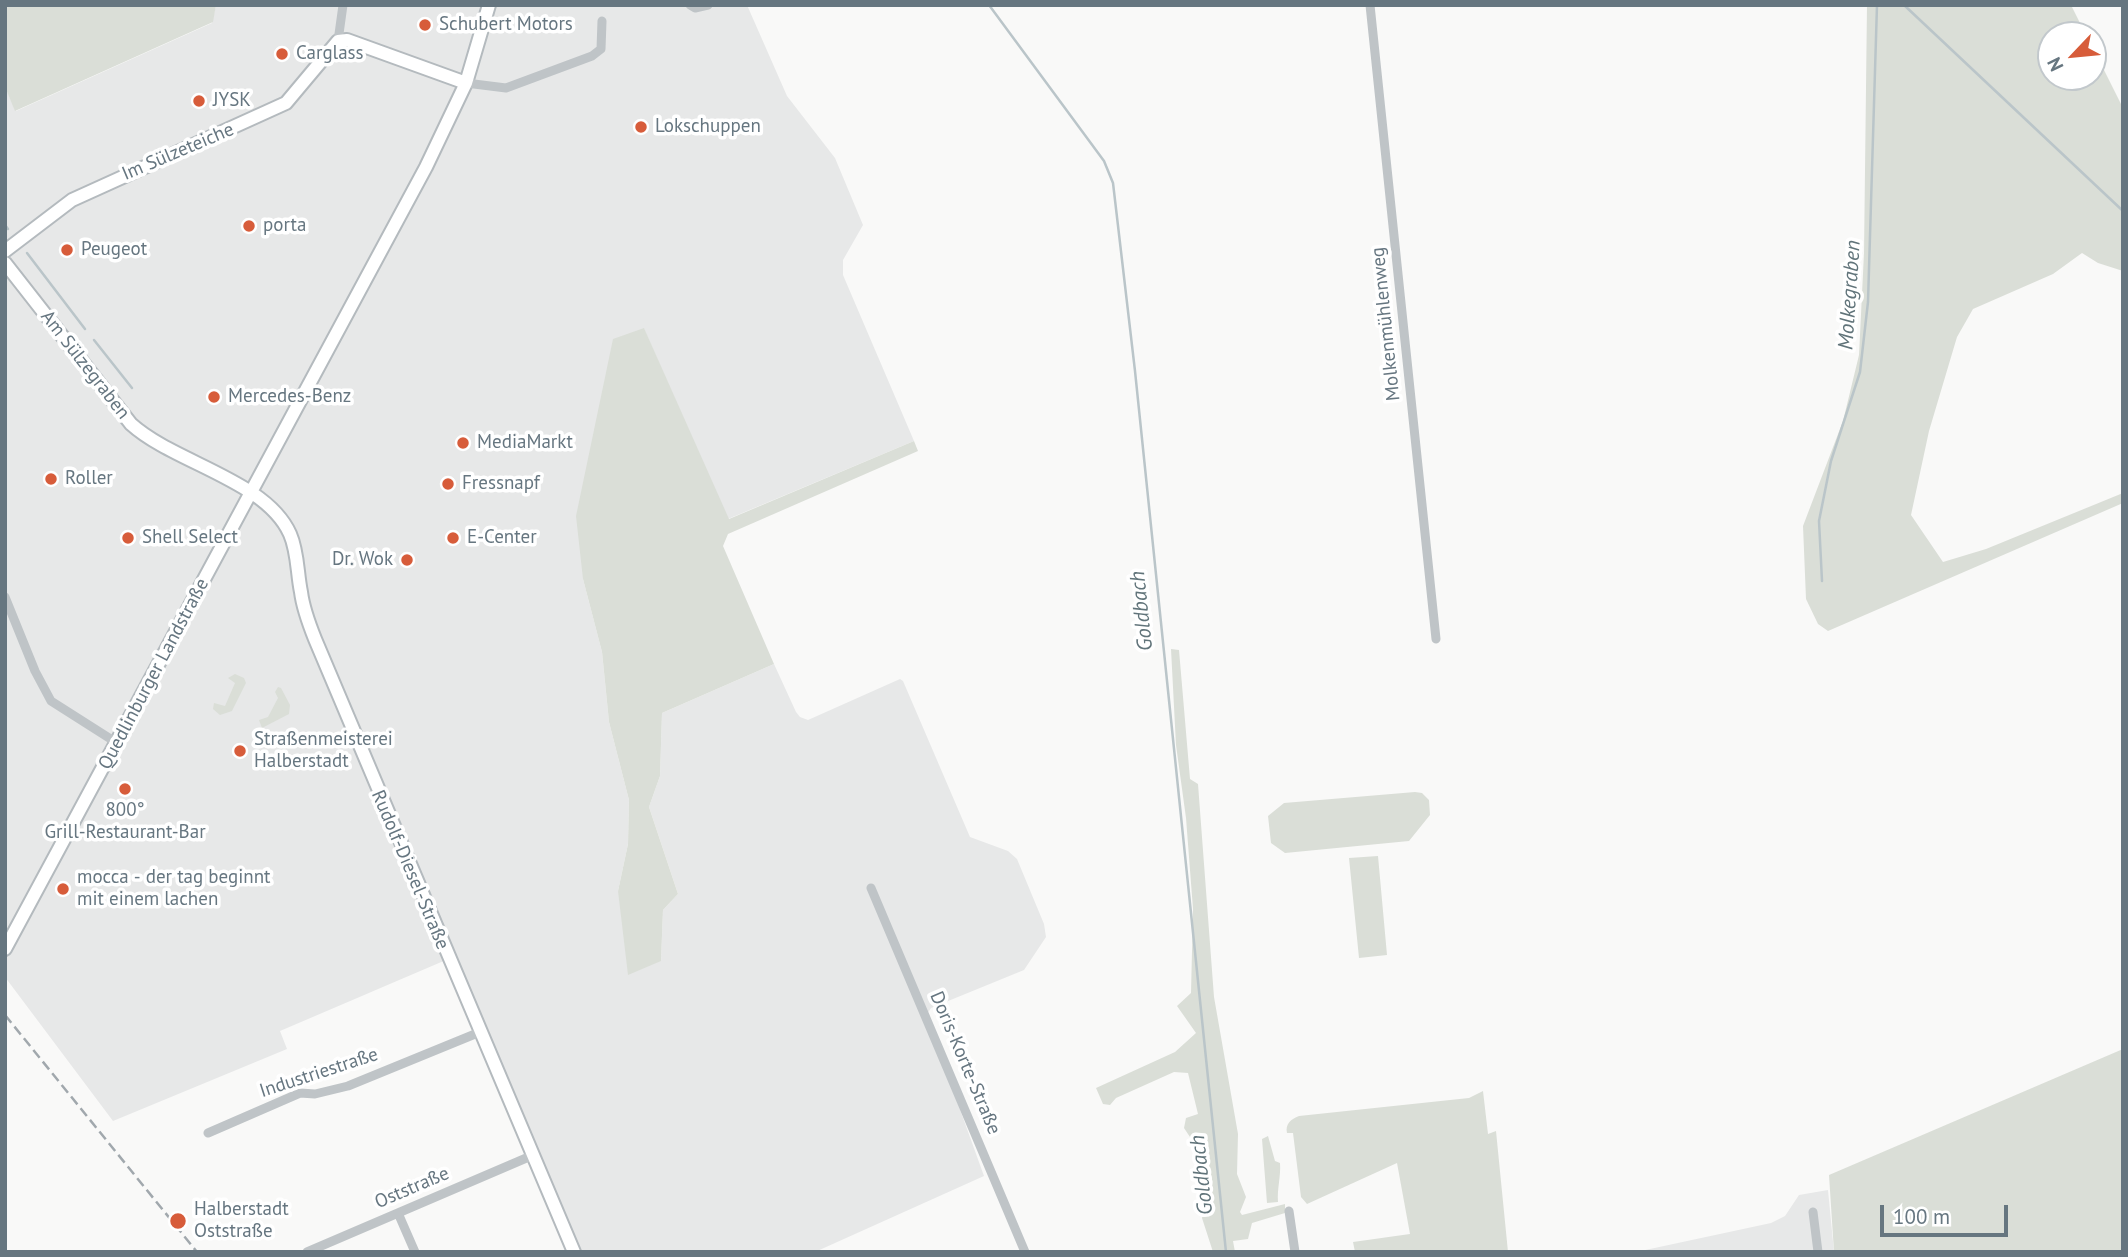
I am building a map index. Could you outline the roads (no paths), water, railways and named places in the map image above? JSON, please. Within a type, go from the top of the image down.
[{"type":"street","points":[[343,5],[338,41],[347,40],[466,83],[490,89],[506,88],[592,56],[601,49],[602,21]]},
{"type":"street","points":[[466,83],[489,5]]},
{"type":"street","points":[[690,5],[695,8],[708,5]]},
{"type":"street","name":"Molkenmühlenweg","points":[[1370,5],[1436,639]]},
{"type":"street","name":"Im Sülzeteiche","points":[[5,251],[83,195],[286,103],[338,41]]},
{"type":"street","name":"Quedlinburger Landstraße","points":[[5,949],[426,167],[466,83]]},
{"type":"street","name":"Am Sülzegraben","points":[[5,263],[131,424],[153,440],[250,494]]},
{"type":"street","name":"Rudolf-Diesel-Straße","points":[[250,494],[281,518],[290,535],[302,602],[314,639],[531,1156],[574,1252]]},
{"type":"street","points":[[5,597],[35,671],[51,701],[117,743]]},
{"type":"street","name":"Doris-Korte-Straße","points":[[871,888],[1025,1252]]},
{"type":"street","name":"Industriestraße","points":[[208,1133],[300,1093],[315,1094],[348,1086],[480,1032]]},
{"type":"street","name":"Oststraße","points":[[307,1252],[531,1156]]},
{"type":"street","points":[[1289,1211],[1294,1252]]},
{"type":"street","points":[[1813,1212],[1818,1252]]},
{"type":"street","points":[[398,1213],[415,1252]]},
{"type":"waterway","name":"Goldbach","points":[[989,5],[1104,161],[1113,183],[1135,371],[1226,1252]]},
{"type":"waterway","name":"Molkegraben","points":[[1822,581],[1819,521],[1831,461],[1860,372],[1868,302],[1877,5]]},
{"type":"waterway","points":[[1904,5],[2123,211]]},
{"type":"waterway","points":[[5,225],[8,229]]},
{"type":"waterway","points":[[27,253],[85,329]]},
{"type":"waterway","points":[[94,340],[132,388]]},
{"type":"railway","points":[[5,1015],[197,1252]]},
{"type":"place","name":"Schubert Motors","points":[[425,25]]},
{"type":"place","name":"Carglass","points":[[282,54]]},
{"type":"place","name":"JYSK","points":[[199,101]]},
{"type":"place","name":"Lokschuppen","points":[[641,127]]},
{"type":"place","name":"porta","points":[[249,226]]},
{"type":"place","name":"Peugeot","points":[[67,250]]},
{"type":"place","name":"Mercedes-Benz","points":[[214,397]]},
{"type":"place","name":"MediaMarkt","points":[[463,443]]},
{"type":"place","name":"Roller","points":[[51,479]]},
{"type":"place","name":"Fressnapf","points":[[448,484]]},
{"type":"place","name":"Shell Select","points":[[128,538]]},
{"type":"place","name":"E-Center","points":[[453,538]]},
{"type":"place","name":"Dr. Wok","points":[[407,560]]},
{"type":"place","name":"Straßenmeisterei Halberstadt","points":[[240,751]]},
{"type":"place","name":"800° Grill-Restaurant-Bar","points":[[125,789]]},
{"type":"place","name":"mocca - der tag beginnt mit einem lachen","points":[[63,889]]},
{"type":"place","name":"Halberstadt Oststraße","points":[[178,1221]]}]
